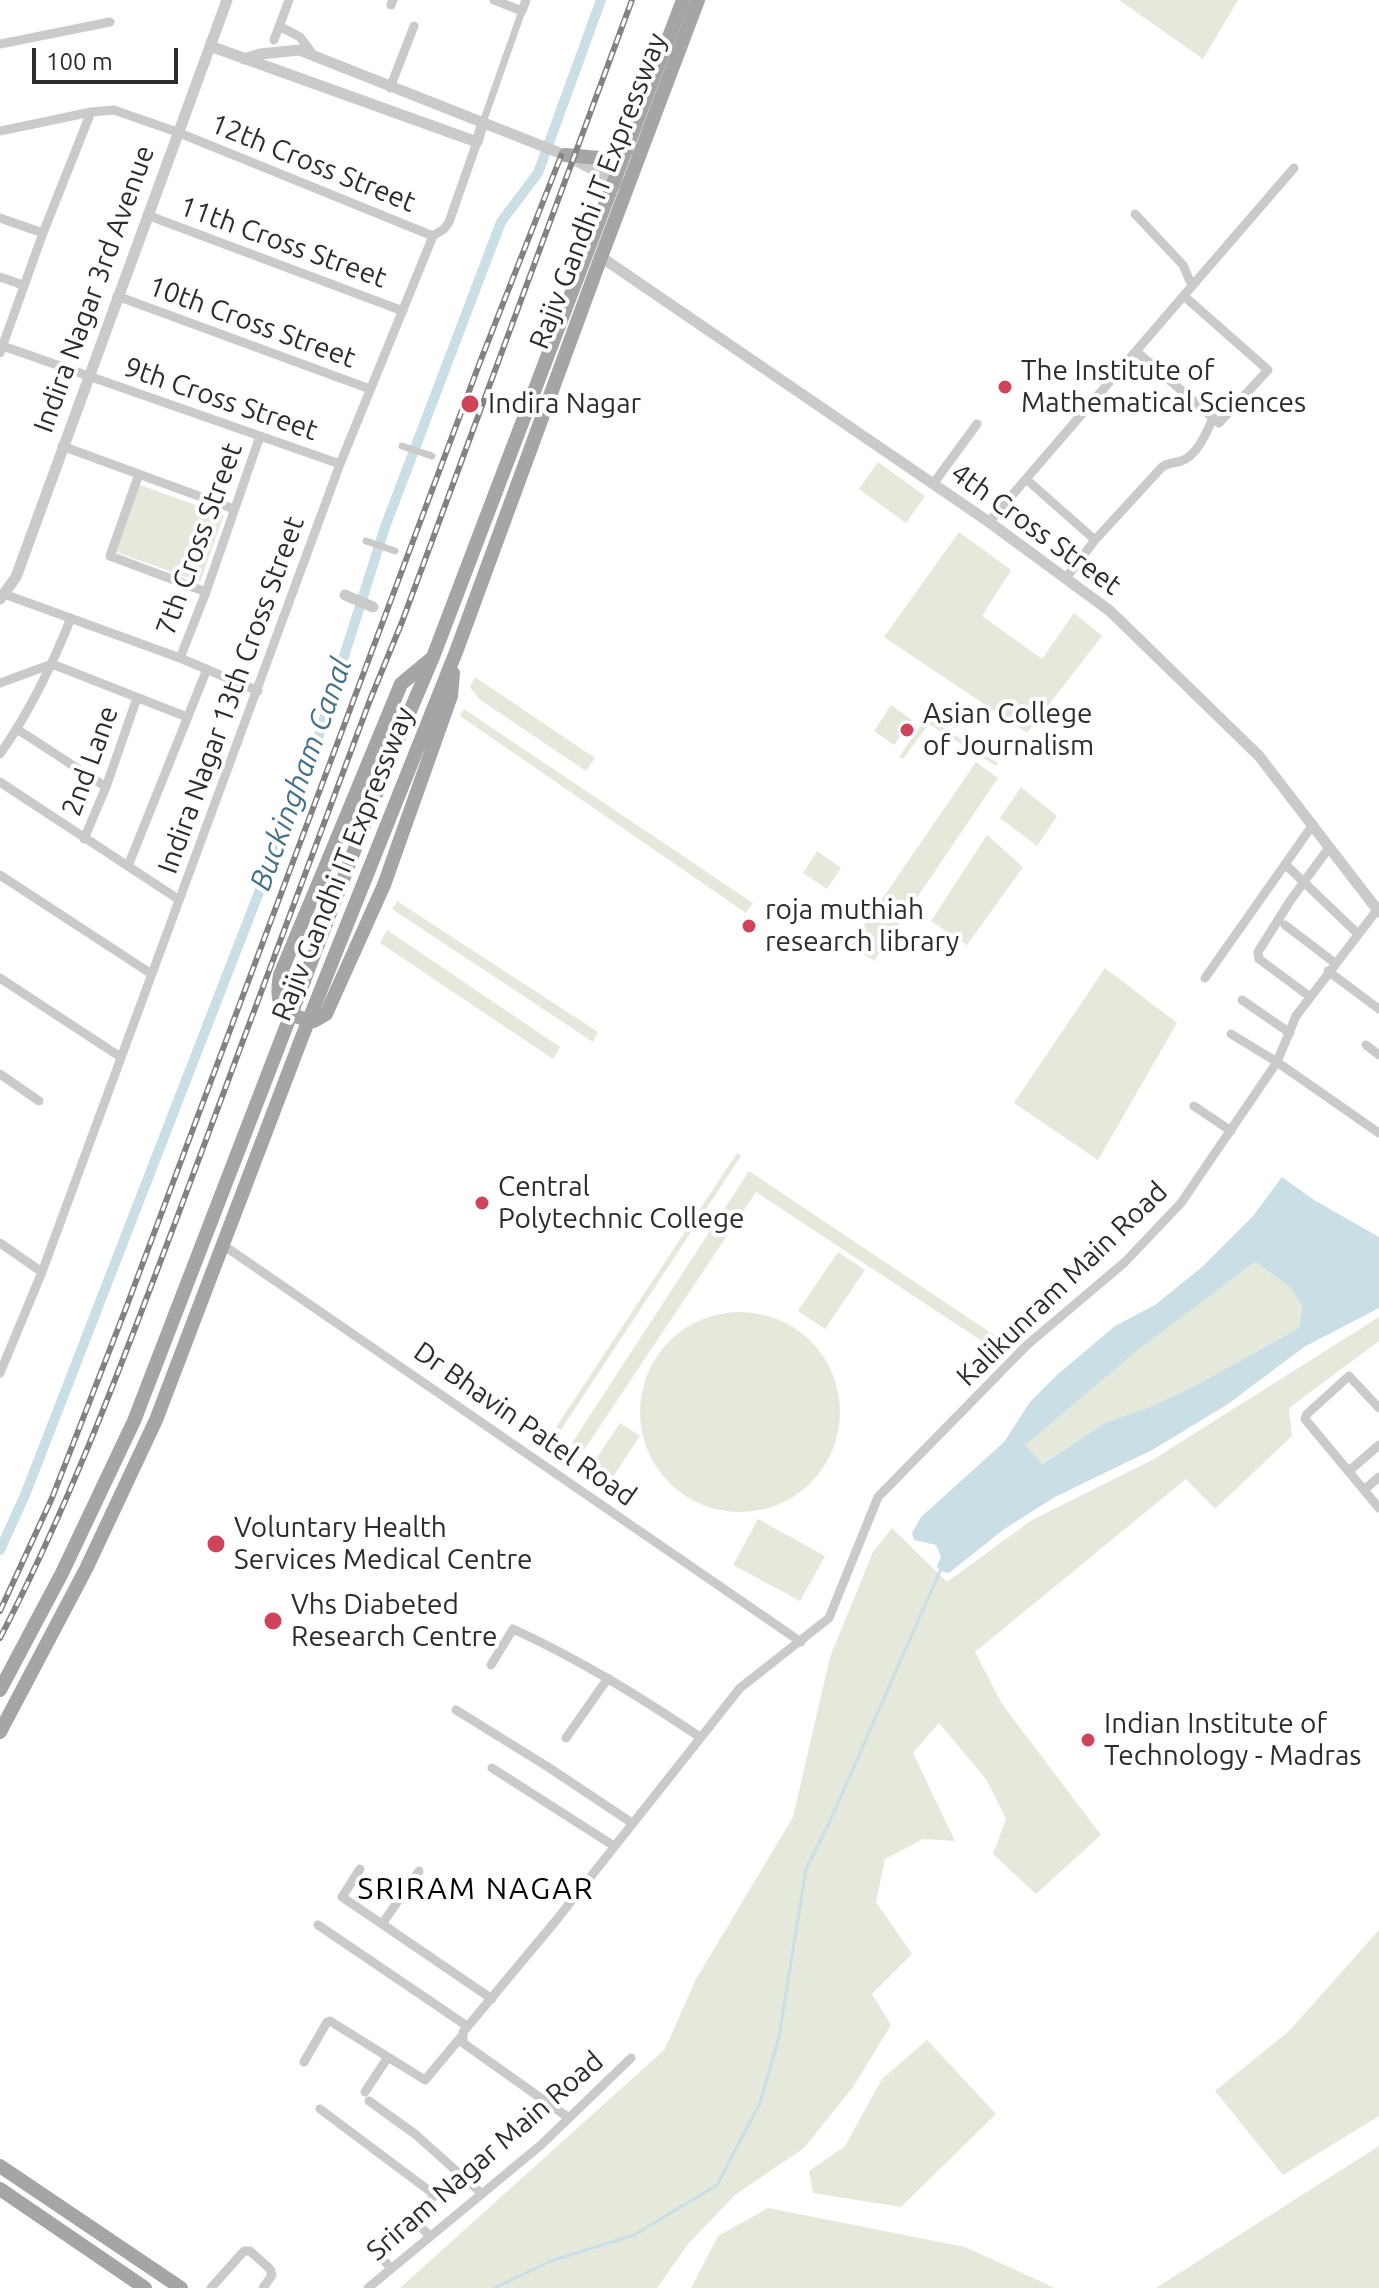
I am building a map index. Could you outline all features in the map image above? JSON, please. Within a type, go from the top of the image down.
[{"type":"main road","name":"Rajiv Gandhi IT Expressway","points":[[0,1732],[86,1569],[149,1433],[302,1037],[456,652],[601,257],[621,183],[626,151],[683,0]]},
{"type":"main road","name":"Rajiv Gandhi IT Expressway","points":[[0,1690],[62,1573],[134,1421],[388,763],[621,183],[698,0]]},
{"type":"main road","points":[[565,155],[612,159],[626,151]]},
{"type":"main road","points":[[433,657],[401,684],[280,975],[277,993],[283,1009],[296,1017],[314,1021],[326,1014],[384,885],[451,696],[456,652]]},
{"type":"main road","points":[[0,1701],[17,1667],[18,1657]]},
{"type":"main road","points":[[0,2166],[181,2288]]},
{"type":"main road","points":[[0,2178],[126,2266],[126,2275]]},
{"type":"main road","points":[[0,2189],[145,2288]]},
{"type":"street","name":"Indira Nagar 3rd Avenue","points":[[2,596],[16,577],[227,0]]},
{"type":"street","points":[[274,40],[289,0]]},
{"type":"street","points":[[494,0],[522,11]]},
{"type":"street","points":[[210,46],[477,142],[526,0]]},
{"type":"street","points":[[0,44],[110,22]]},
{"type":"street","points":[[279,26],[300,37],[314,56]]},
{"type":"street","points":[[390,88],[414,26]]},
{"type":"street","points":[[244,59],[299,50],[565,155],[621,183]]},
{"type":"street","name":"12th Cross Street","points":[[0,131],[114,110],[177,132],[433,236]]},
{"type":"street","points":[[1,348],[91,112]]},
{"type":"street","name":"Indira Nagar 13th Cross Street","points":[[0,1373],[4,1354],[42,1272],[119,1056],[258,691],[340,464],[433,236],[449,222],[477,142]]},
{"type":"street","points":[[989,522],[1294,168]]},
{"type":"street","points":[[1135,214],[1183,265],[1192,286]]},
{"type":"street","name":"11th Cross Street","points":[[147,215],[403,311]]},
{"type":"street","points":[[0,218],[43,233]]},
{"type":"street","name":"4th Cross Street","points":[[601,257],[989,522],[1123,622],[1259,756],[1378,911]]},
{"type":"street","points":[[0,277],[23,285]]},
{"type":"street","name":"10th Cross Street","points":[[117,296],[370,389]]},
{"type":"street","points":[[1137,352],[1219,423],[1268,370],[1184,296]]},
{"type":"street","name":"9th Cross Street","points":[[1,348],[340,464]]},
{"type":"street","points":[[1066,578],[1095,540],[1162,467],[1169,462],[1183,461],[1194,451],[1213,418]]},
{"type":"street","points":[[933,484],[977,424]]},
{"type":"street","name":"7th Cross Street","points":[[180,658],[260,436]]},
{"type":"street","points":[[62,446],[234,509]]},
{"type":"street","points":[[402,446],[432,456]]},
{"type":"street","points":[[139,474],[110,556],[206,592]]},
{"type":"street","points":[[1026,479],[1095,540]]},
{"type":"street","points":[[366,541],[395,551]]},
{"type":"street","points":[[345,595],[373,607]]},
{"type":"street","points":[[2,596],[180,658],[258,691]]},
{"type":"street","points":[[0,754],[52,664],[71,618]]},
{"type":"street","points":[[0,683],[52,664],[187,717]]},
{"type":"street","points":[[128,866],[207,669]]},
{"type":"street","name":"2nd Lane","points":[[84,839],[137,698]]},
{"type":"street","points":[[17,729],[106,787]]},
{"type":"street","points":[[0,782],[178,899]]},
{"type":"street","points":[[1205,978],[1312,826]]},
{"type":"street","points":[[1309,996],[1259,959],[1258,952],[1328,849]]},
{"type":"street","points":[[1286,865],[1358,934]]},
{"type":"street","points":[[0,875],[150,973]]},
{"type":"street","name":"Kalikunram Main Road","points":[[388,2057],[425,2080],[462,2040],[467,2026],[492,1999],[740,1688],[829,1618],[878,1497],[1027,1345],[1125,1262],[1181,1203],[1277,1062],[1296,1016],[1309,996],[1378,911]]},
{"type":"street","points":[[1285,925],[1379,1009]]},
{"type":"street","points":[[0,978],[119,1056]]},
{"type":"street","points":[[1242,1000],[1290,1033]]},
{"type":"street","points":[[1231,1034],[1379,1133]]},
{"type":"street","points":[[1366,1045],[1379,1055]]},
{"type":"street","points":[[0,1074],[39,1101]]},
{"type":"street","points":[[1194,1106],[1231,1131]]},
{"type":"street","points":[[0,1243],[42,1272]]},
{"type":"street","name":"Dr Bhavin Patel Road","points":[[223,1245],[801,1642]]},
{"type":"street","points":[[1379,1408],[1349,1376],[1305,1419],[1379,1508]]},
{"type":"street","points":[[1349,1471],[1379,1445]]},
{"type":"street","points":[[1365,1489],[1379,1477]]},
{"type":"street","points":[[491,1665],[513,1629],[566,1653],[700,1737]]},
{"type":"street","points":[[0,1676],[7,1664],[18,1657]]},
{"type":"street","points":[[566,1738],[608,1678]]},
{"type":"street","points":[[456,1710],[632,1823]]},
{"type":"street","points":[[492,1768],[614,1846]]},
{"type":"street","points":[[360,1869],[342,1897],[492,1999]]},
{"type":"street","points":[[382,1924],[419,1871]]},
{"type":"street","points":[[318,1925],[467,2026]]},
{"type":"street","points":[[304,2062],[330,2021],[388,2057],[367,2096],[481,2193]]},
{"type":"street","points":[[462,2040],[569,2118]]},
{"type":"street","name":"Sriram Nagar Main Road","points":[[368,2288],[541,2145],[631,2058]]},
{"type":"street","points":[[320,2109],[435,2195],[412,2218],[430,2236]]},
{"type":"street","points":[[372,2248],[390,2267]]},
{"type":"street","points":[[211,2288],[244,2251],[250,2251],[270,2269],[272,2275],[263,2288]]},
{"type":"shaded area","points":[[1119,0],[1238,0],[1203,59]]},
{"type":"shaded area","points":[[878,462],[925,496],[906,523],[859,489]]},
{"type":"shaded area","points":[[137,484],[224,515],[200,582],[113,551]]},
{"type":"shaded area","points":[[959,532],[1011,570],[982,616],[1042,659],[1074,613],[1102,636],[1027,733],[884,637]]},
{"type":"shaded area","points":[[475,677],[595,758],[586,771],[479,699],[470,687]]},
{"type":"shaded area","points":[[891,705],[912,720],[894,745],[874,731]]},
{"type":"shaded area","points":[[464,709],[753,903],[746,913],[460,716]]},
{"type":"shaded area","points":[[927,717],[998,763],[996,766],[929,724],[903,759],[899,757]]},
{"type":"shaded area","points":[[976,762],[998,778],[874,961],[850,946]]},
{"type":"shaded area","points":[[1021,787],[1057,816],[1037,846],[1000,818]]},
{"type":"shaded area","points":[[987,835],[1023,867],[967,945],[931,921]]},
{"type":"shaded area","points":[[817,851],[841,868],[827,889],[803,873]]},
{"type":"shaded area","points":[[397,901],[598,1032],[593,1042],[392,909]]},
{"type":"shaded area","points":[[387,930],[560,1047],[553,1059],[380,943]]},
{"type":"shaded area","points":[[1105,968],[1177,1023],[1098,1160],[1014,1103]]},
{"type":"shaded area","points":[[737,1153],[741,1156],[561,1430],[556,1427]]},
{"type":"shaded area","points":[[749,1171],[994,1335],[988,1345],[756,1192],[584,1450],[572,1443]]},
{"type":"shaded area","points":[[1282,1177],[1314,1200],[1379,1237],[1379,1308],[1304,1347],[1228,1404],[1154,1449],[1055,1497],[1003,1530],[949,1573],[940,1571],[937,1566],[941,1557],[936,1545],[914,1540],[912,1533],[921,1517],[1004,1442],[1030,1402],[1058,1374],[1115,1326],[1155,1305],[1202,1267],[1253,1216]],"holes":[[[1255,1262],[1290,1287],[1302,1305],[1299,1328],[1200,1383],[1155,1405],[1105,1423],[1042,1464],[1025,1445],[1140,1348]]]},
{"type":"shaded area","points":[[838,1252],[865,1270],[825,1329],[798,1311]]},
{"type":"shaded area","points":[[1255,1262],[1290,1287],[1302,1304],[1299,1328],[1200,1383],[1155,1405],[1105,1423],[1041,1464],[1024,1445],[1147,1340]]},
{"type":"shaded area","points":[[740,1312],[778,1319],[811,1341],[833,1374],[840,1412],[833,1450],[811,1483],[778,1505],[740,1512],[702,1505],[669,1483],[647,1450],[640,1412],[647,1374],[669,1341],[702,1319]]},
{"type":"shaded area","points":[[1379,1317],[1379,1341],[1289,1408],[1292,1436],[1215,1509],[1186,1479],[975,1652],[1002,1704],[1101,1835],[1036,1894],[993,1854],[1006,1819],[986,1779],[939,1723],[913,1753],[955,1841],[923,1839],[885,1859],[876,1902],[912,1954],[872,1994],[891,2025],[853,2087],[804,2148],[735,2195],[688,2244],[657,2288],[400,2288],[665,2049],[695,1981],[793,1817],[830,1657],[873,1552],[892,1528],[947,1582],[1032,1520],[1154,1459]]},
{"type":"shaded area","points":[[620,1423],[640,1436],[607,1486],[587,1472]]},
{"type":"shaded area","points":[[758,1519],[825,1556],[800,1601],[733,1565]]},
{"type":"shaded area","points":[[1379,1930],[1379,2116],[1283,2175],[1215,2091],[1289,2031]]},
{"type":"shaded area","points":[[927,2040],[996,2114],[901,2207],[813,2193],[809,2171],[845,2146],[882,2079]]},
{"type":"shaded area","points":[[1379,2146],[1379,2288],[1156,2288]]},
{"type":"shaded area","points":[[768,2208],[965,2247],[1055,2288],[691,2288],[718,2236]]},
{"type":"waterway","name":"Buckingham Canal","points":[[0,1550],[25,1495],[315,748],[385,527],[501,222],[538,173],[601,0]]},
{"type":"waterway","points":[[494,2288],[551,2261],[634,2235],[717,2185],[760,2103],[779,2037],[806,1869],[940,1571]]},
{"type":"railway","points":[[0,1638],[73,1482],[137,1322],[402,622],[632,0]]},
{"type":"railway","points":[[0,1611],[52,1498],[126,1308],[480,362],[561,156]]},
{"type":"place","name":"The Institute of Mathematical Sciences","points":[[1005,387]]},
{"type":"place","name":"Indira Nagar","points":[[470,404]]},
{"type":"place","name":"Asian College of Journalism","points":[[907,730]]},
{"type":"place","name":"roja muthiah research library","points":[[749,926]]},
{"type":"place","name":"Central Polytechnic College","points":[[482,1203]]},
{"type":"place","name":"Voluntary Health Services Medical Centre","points":[[216,1544]]},
{"type":"place","name":"Vhs Diabeted Research Centre","points":[[273,1621]]},
{"type":"place","name":"Indian Institute of Technology - Madras","points":[[1088,1740]]},
{"type":"district","name":"SRIRAM NAGAR","points":[[476,1889]]}]
